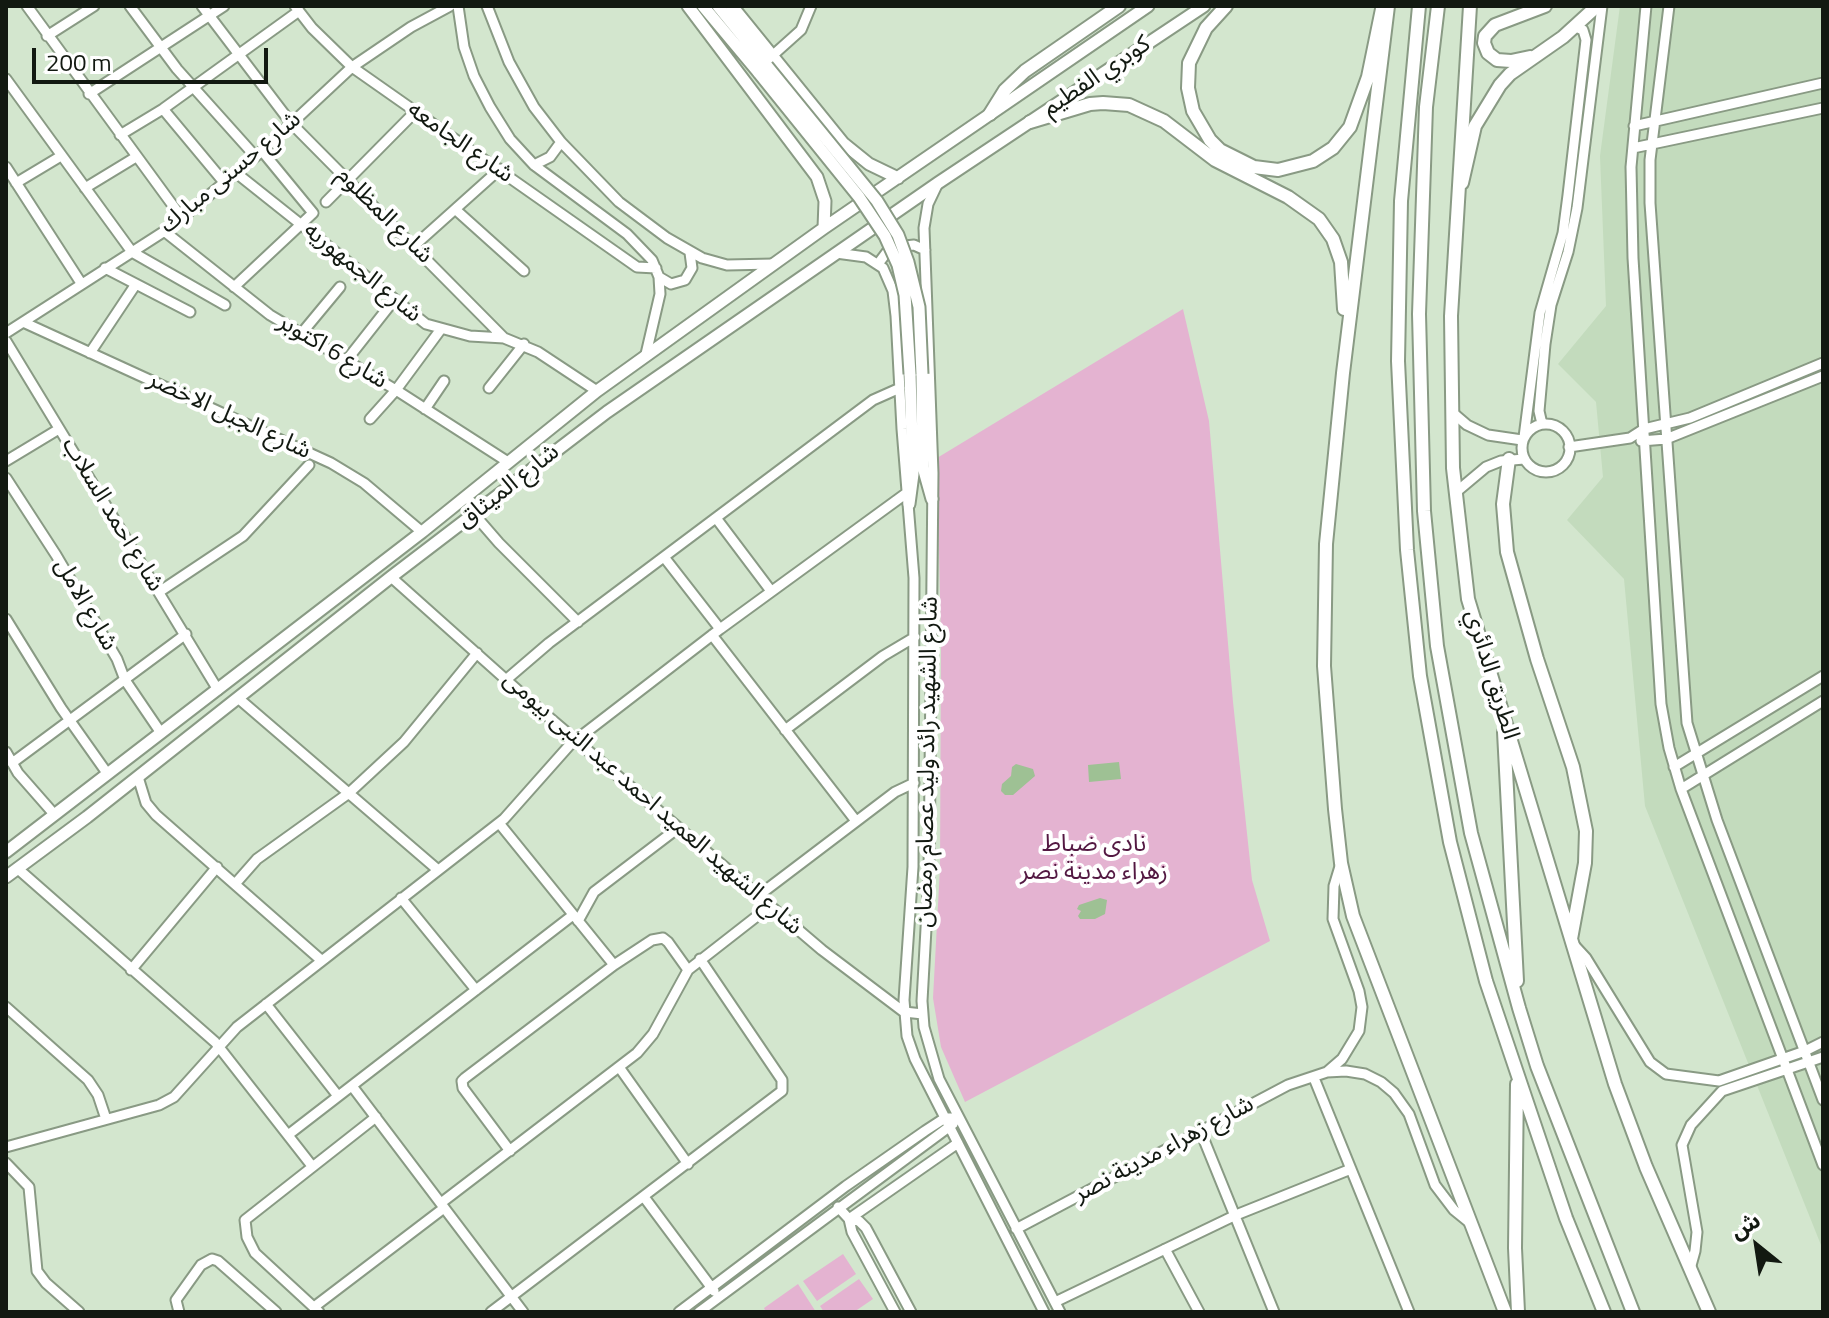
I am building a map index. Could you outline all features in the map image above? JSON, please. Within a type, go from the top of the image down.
[{"type":"highway","points":[[990,114],[1005,90],[1025,71],[1119,6]]},
{"type":"highway","points":[[1226,6],[1206,28],[1189,63],[1188,88],[1193,111],[1210,140],[1220,150],[1254,167],[1278,170],[1313,161],[1333,148],[1350,127],[1368,77],[1386,6]]},
{"type":"highway","points":[[1386,6],[1326,544],[1323,602],[1328,722],[1341,863],[1353,916],[1505,1312]]},
{"type":"highway","points":[[1419,6],[1401,201],[1400,412],[1411,592],[1429,732],[1450,842],[1486,981],[1566,1218],[1604,1312]]},
{"type":"highway","name":"الطريق الدائري","points":[[1438,6],[1426,107],[1419,314],[1424,511],[1429,584],[1444,693],[1482,879],[1519,1008],[1537,1066],[1633,1312]]},
{"type":"highway","name":"الطريق الدائري","points":[[1470,6],[1451,316],[1455,493],[1468,599],[1615,1084],[1646,1167],[1709,1312]]},
{"type":"highway","points":[[1536,55],[1511,61],[1497,60],[1488,53],[1485,36],[1495,25],[1545,6]]},
{"type":"highway","points":[[1456,197],[1467,169],[1475,126],[1510,74],[1600,6]]},
{"type":"highway","points":[[1030,122],[1090,104],[1118,103],[1142,109],[1164,121],[1229,169],[1311,211],[1327,229],[1341,262],[1344,289],[1343,373]]},
{"type":"highway","points":[[1509,459],[1503,504],[1507,552],[1523,613],[1573,767],[1586,831],[1585,863],[1570,941]]},
{"type":"highway","points":[[1504,718],[1519,1008]]},
{"type":"highway","points":[[1517,1076],[1515,1248],[1518,1312]]},
{"type":"main road","points":[[688,6],[817,177],[825,201],[824,228]]},
{"type":"main road","points":[[703,6],[852,151],[898,178]]},
{"type":"main road","points":[[718,6],[766,65],[859,197],[885,236],[898,265],[916,374],[923,467],[932,499]]},
{"type":"main road","points":[[732,6],[766,65]]},
{"type":"main road","name":"كوبري الفطيم","points":[[990,114],[1148,6]]},
{"type":"main road","name":"كوبري الفطيم","points":[[1030,122],[1204,6]]},
{"type":"main road","name":"شارع الميثاق","points":[[6,852],[422,532],[646,354],[990,114]]},
{"type":"main road","name":"شارع الميثاق","points":[[6,877],[473,513],[633,393],[1030,122]]},
{"type":"main road","points":[[817,177],[828,178],[842,172],[852,151]]},
{"type":"main road","points":[[908,498],[913,474],[916,374]]},
{"type":"main road","points":[[124,760],[128,771],[139,776]]},
{"type":"main road","points":[[95,782],[107,787],[111,798]]},
{"type":"street","points":[[27,6],[182,218]]},
{"type":"street","points":[[47,36],[94,6]]},
{"type":"street","points":[[130,6],[192,88],[313,213],[234,287]]},
{"type":"street","name":"شارع المظلوم","points":[[202,6],[291,123],[504,338],[524,344],[597,391]]},
{"type":"street","points":[[89,94],[224,6]]},
{"type":"street","name":"شارع حسنى مبارك","points":[[6,333],[182,218],[352,67],[411,27],[450,6]]},
{"type":"street","points":[[458,6],[464,47],[481,90],[505,131],[534,165],[627,234],[647,253],[658,273],[671,284],[685,280],[692,268],[690,253]]},
{"type":"street","points":[[487,6],[516,77],[534,107],[561,142],[626,208],[690,253],[727,265],[773,264]]},
{"type":"street","points":[[766,65],[804,25],[811,6]]},
{"type":"street","points":[[1523,438],[1529,430],[1542,424],[1558,427],[1564,432],[1569,447],[1568,457],[1562,466],[1552,472],[1531,468],[1524,459],[1523,438],[1540,313],[1565,220],[1600,6]]},
{"type":"street","points":[[1646,6],[1634,126],[1633,258],[1661,704],[1681,789],[1822,1159]]},
{"type":"street","points":[[1669,6],[1652,144],[1650,203],[1687,723],[1702,777],[1823,1100]]},
{"type":"street","points":[[120,135],[163,109],[297,8]]},
{"type":"street","name":"شارع الجامعه","points":[[297,8],[352,67],[637,267],[658,273]]},
{"type":"street","points":[[1542,424],[1539,411],[1547,330],[1577,208],[1588,71],[1586,36],[1583,30],[1576,27]]},
{"type":"street","points":[[6,79],[132,252],[225,305]]},
{"type":"street","points":[[1634,126],[1823,83]]},
{"type":"street","points":[[1633,148],[1823,108]]},
{"type":"street","points":[[163,109],[223,181]]},
{"type":"street","points":[[326,202],[415,112]]},
{"type":"street","points":[[534,165],[550,157],[561,142]]},
{"type":"street","points":[[11,181],[61,156]]},
{"type":"street","points":[[85,188],[136,157]]},
{"type":"street","points":[[6,167],[11,181],[81,283]]},
{"type":"street","points":[[414,246],[500,169]]},
{"type":"street","name":"شارع الجمهوريه","points":[[235,172],[426,324],[476,337],[504,338]]},
{"type":"street","name":"شارع الشهيد رائد وليد عصام رمضان","points":[[938,183],[926,212],[925,250],[931,375],[932,499],[929,874],[923,1014],[934,1066],[958,1118],[1058,1307]]},
{"type":"street","points":[[456,210],[524,271]]},
{"type":"street","name":"شارع 6 اكتوبر","points":[[164,231],[270,315],[396,390],[508,462]]},
{"type":"street","points":[[836,253],[859,255],[878,264],[887,252],[896,247],[914,245],[925,250]]},
{"type":"street","name":"شارع الشهيد رائد وليد عصام رمضان","points":[[878,264],[888,275],[895,303],[914,564],[912,918],[904,1012],[907,1036],[915,1059],[1041,1311]]},
{"type":"street","points":[[105,268],[190,312]]},
{"type":"street","points":[[646,354],[659,302],[658,273]]},
{"type":"street","points":[[90,353],[136,284]]},
{"type":"street","points":[[301,334],[340,287]]},
{"type":"street","points":[[346,361],[394,300]]},
{"type":"street","name":"شارع الجبل الاخضر","points":[[23,322],[342,469],[369,486],[422,532]]},
{"type":"street","points":[[370,419],[396,390],[441,329]]},
{"type":"street","name":"شارع احمد السلاب","points":[[6,341],[218,690]]},
{"type":"street","points":[[489,388],[524,344]]},
{"type":"street","points":[[1630,438],[1644,429],[1690,418],[1823,363]]},
{"type":"street","points":[[1569,447],[1630,438],[1645,442],[1666,439],[1823,376]]},
{"type":"street","points":[[425,409],[444,381]]},
{"type":"street","points":[[507,679],[873,400],[900,388]]},
{"type":"street","points":[[1453,413],[1467,425],[1488,435],[1523,438]]},
{"type":"street","points":[[6,461],[59,429]]},
{"type":"street","points":[[1455,493],[1479,471],[1509,459],[1524,459]]},
{"type":"street","points":[[159,592],[243,536],[309,465]]},
{"type":"street","name":"شارع الامل","points":[[6,478],[56,555],[117,659],[125,680],[161,733]]},
{"type":"street","points":[[6,1147],[159,1105],[174,1097],[237,1027],[499,823],[575,740],[771,591],[908,498]]},
{"type":"street","points":[[473,513],[578,622]]},
{"type":"street","points":[[716,518],[771,591]]},
{"type":"street","points":[[664,557],[785,730],[856,821]]},
{"type":"street","name":"شارع الشهيد العميد احمد عبد النبى بيومى","points":[[391,577],[758,896],[822,950],[904,1012]]},
{"type":"street","points":[[6,619],[69,721],[107,773]]},
{"type":"street","points":[[12,763],[186,634]]},
{"type":"street","points":[[785,730],[883,656],[915,637]]},
{"type":"street","points":[[235,884],[257,859],[349,793],[411,735],[477,653]]},
{"type":"street","points":[[914,675],[930,674]]},
{"type":"street","points":[[1674,767],[1823,676]]},
{"type":"street","points":[[238,698],[438,870]]},
{"type":"street","points":[[1681,789],[1823,701]]},
{"type":"street","points":[[6,752],[54,814]]},
{"type":"street","points":[[139,776],[150,809],[321,960]]},
{"type":"street","points":[[758,896],[899,789],[914,783]]},
{"type":"street","points":[[499,823],[614,965]]},
{"type":"street","points":[[288,1135],[575,918],[594,892],[678,828]]},
{"type":"street","points":[[1327,1072],[1352,1046],[1362,1016],[1359,991],[1333,919],[1334,886],[1341,863]]},
{"type":"street","points":[[131,970],[217,867]]},
{"type":"street","points":[[17,868],[218,1047],[312,1166]]},
{"type":"street","points":[[401,898],[476,990]]},
{"type":"street","points":[[376,1117],[248,1215],[244,1224],[255,1253],[316,1310],[510,1151],[637,1053],[653,1034],[688,970],[770,906]]},
{"type":"street","points":[[510,1151],[463,1088],[462,1081],[614,965],[657,938],[668,942],[688,970]]},
{"type":"street","points":[[1570,941],[1586,958],[1650,1062],[1661,1072],[1719,1081],[1823,1042]]},
{"type":"street","points":[[491,1312],[778,1095],[784,1086],[739,1013],[700,959]]},
{"type":"street","points":[[266,1004],[338,1096]]},
{"type":"street","points":[[7,1009],[88,1080],[98,1095],[106,1119]]},
{"type":"street","points":[[904,1012],[923,1014]]},
{"type":"street","points":[[1690,1269],[1697,1232],[1683,1153],[1684,1137],[1722,1091],[1823,1057]]},
{"type":"street","points":[[619,1067],[688,1164]]},
{"type":"street","points":[[1327,1072],[1365,1074],[1394,1093],[1409,1114],[1435,1185],[1454,1210],[1470,1223]]},
{"type":"street","name":"شارع زهراء مدينة نصر","points":[[1016,1229],[1288,1085],[1327,1072]]},
{"type":"street","points":[[1314,1078],[1409,1312]]},
{"type":"street","points":[[352,1086],[523,1312]]},
{"type":"street","points":[[679,1312],[846,1186],[958,1118]]},
{"type":"street","points":[[699,1312],[948,1123]]},
{"type":"street","points":[[1200,1130],[1274,1312]]},
{"type":"street","points":[[849,1219],[958,1143]]},
{"type":"street","points":[[6,1163],[29,1187],[37,1271],[79,1312]]},
{"type":"street","points":[[1058,1307],[1236,1215],[1351,1169]]},
{"type":"street","points":[[846,1186],[853,1196]]},
{"type":"street","points":[[644,1197],[718,1297]]},
{"type":"street","points":[[838,1207],[849,1219],[852,1232],[895,1312]]},
{"type":"street","points":[[849,1219],[859,1221],[866,1228],[911,1312]]},
{"type":"street","points":[[1165,1249],[1199,1312]]},
{"type":"street","points":[[179,1312],[176,1300],[201,1265],[212,1259],[276,1312]]},
{"type":"shaded area","points":[[1620,6],[1823,6],[1823,1250],[1645,806],[1624,579],[1567,520],[1603,477],[1596,402],[1558,364],[1606,306],[1600,156]]},
{"type":"shaded area","points":[[1119,762],[1121,779],[1089,782],[1088,765]]},
{"type":"shaded area","points":[[1016,764],[1033,769],[1035,776],[1013,795],[1005,795],[1001,791],[1002,784],[1011,776],[1012,767]]},
{"type":"shaded area","points":[[1100,898],[1107,900],[1105,914],[1095,919],[1080,919],[1079,905]]},
{"type":"green space","name":"نادى ضباط زهراء مدينة نصر","points":[[1183,309],[1209,421],[1252,880],[1270,941],[965,1102],[941,1047],[933,998],[940,868],[941,641],[937,458]]},
{"type":"green space","points":[[843,1254],[856,1274],[817,1301],[803,1281]]},
{"type":"green space","points":[[859,1279],[873,1299],[854,1312],[824,1312],[820,1306]]},
{"type":"green space","points":[[798,1284],[816,1312],[766,1312],[764,1308]]}]
